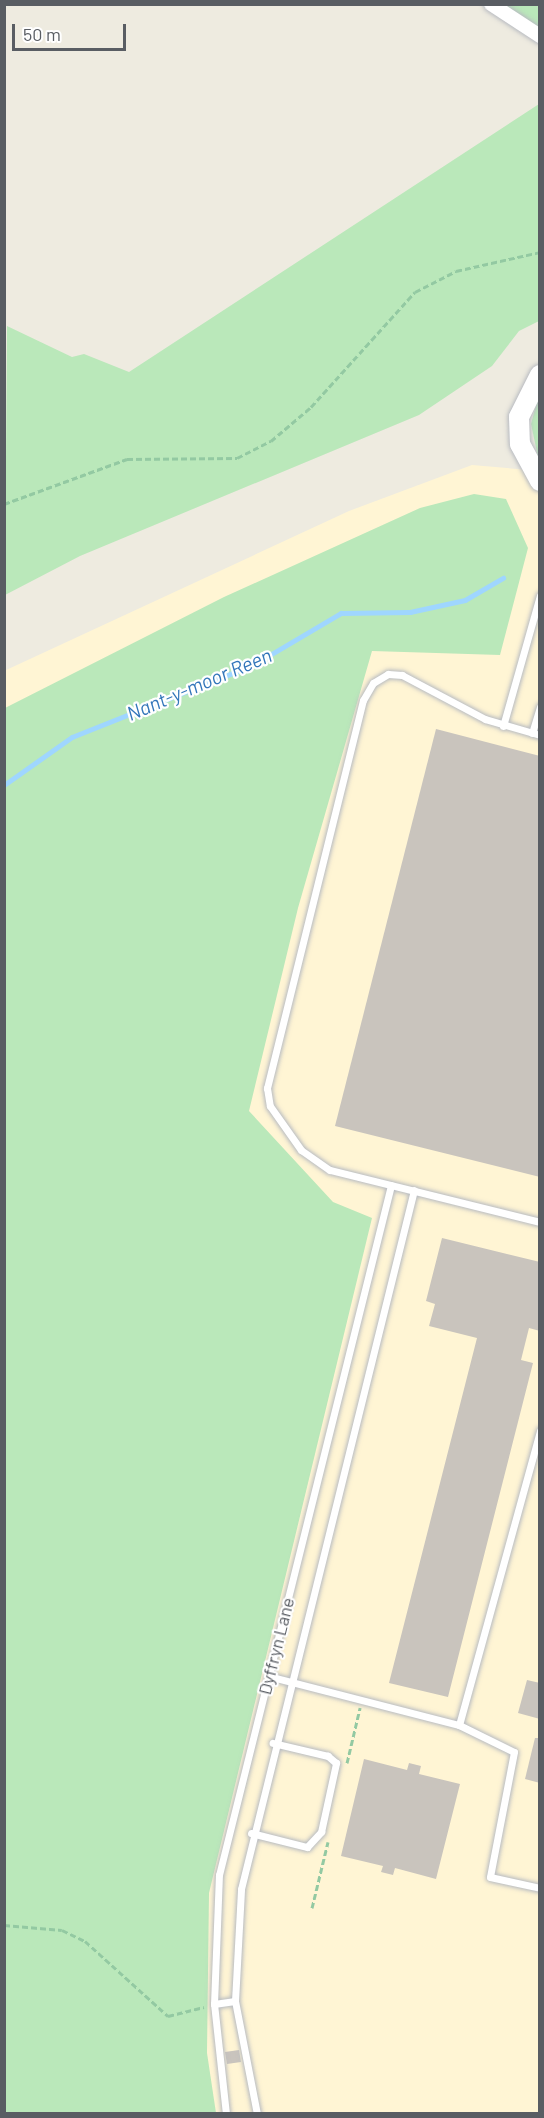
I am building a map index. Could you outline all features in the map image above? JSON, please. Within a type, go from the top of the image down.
[{"type":"street","points":[[491,4],[540,36]]},
{"type":"street","points":[[540,375],[519,417],[520,444],[540,481]]},
{"type":"lane","points":[[503,726],[540,595]]},
{"type":"lane","points":[[540,706],[536,734],[503,726],[408,677],[388,674],[373,683],[363,700],[281,1017],[267,1088],[270,1106],[315,1162],[391,1185],[540,1222]]},
{"type":"lane","name":"Dyffryn Lane","points":[[226,2114],[214,2004],[219,1875],[391,1185]]},
{"type":"lane","name":"Dyffryn Lane","points":[[257,2114],[235,2001],[234,1940],[251,1833],[414,1190]]},
{"type":"lane","points":[[459,1725],[540,1430]]},
{"type":"lane","points":[[268,1676],[459,1725],[514,1752],[490,1877],[540,1888]]},
{"type":"lane","points":[[251,1833],[307,1847],[321,1832],[334,1760],[273,1743]]},
{"type":"lane","points":[[214,2004],[235,2001]]},
{"type":"path","points":[[4,504],[128,459],[237,458],[271,441],[311,407],[415,292],[456,271],[540,252]]},
{"type":"path","points":[[4,1925],[62,1930],[85,1941],[168,2016],[214,2004]]},
{"type":"shaded area","points":[[472,465],[529,470],[539,481],[539,2113],[5,2113],[4,671],[349,511]]},
{"type":"green space","points":[[491,5],[539,5],[539,36]]},
{"type":"green space","points":[[539,104],[539,321],[519,331],[492,366],[419,415],[80,556],[5,595],[7,326],[72,357],[84,354],[129,372]]},
{"type":"green space","points":[[539,394],[539,462],[531,424]]},
{"type":"green space","points":[[474,494],[506,499],[528,548],[500,655],[372,651],[298,908],[249,1111],[333,1202],[372,1218],[209,1893],[207,2053],[216,2113],[5,2113],[5,708],[224,597],[420,508]]},
{"type":"building","points":[[436,729],[540,756],[540,1177],[335,1126]]},
{"type":"building","points":[[442,1238],[540,1262],[540,1331],[529,1328],[521,1360],[533,1363],[448,1697],[389,1683],[477,1338],[429,1326],[435,1304],[426,1301]]},
{"type":"building","points":[[527,1680],[540,1683],[540,1719],[518,1713]]},
{"type":"building","points":[[535,1738],[540,1738],[540,1783],[525,1779]]},
{"type":"building","points":[[364,1759],[407,1770],[409,1763],[421,1766],[419,1774],[460,1784],[436,1879],[395,1868],[393,1875],[381,1872],[383,1866],[341,1856]]},
{"type":"building","points":[[239,2050],[241,2062],[227,2064],[225,2052]]},
{"type":"waterway","name":"Nant-y-moor Reen","points":[[4,785],[72,737],[253,665],[341,613],[410,612],[465,600],[503,578]]}]
